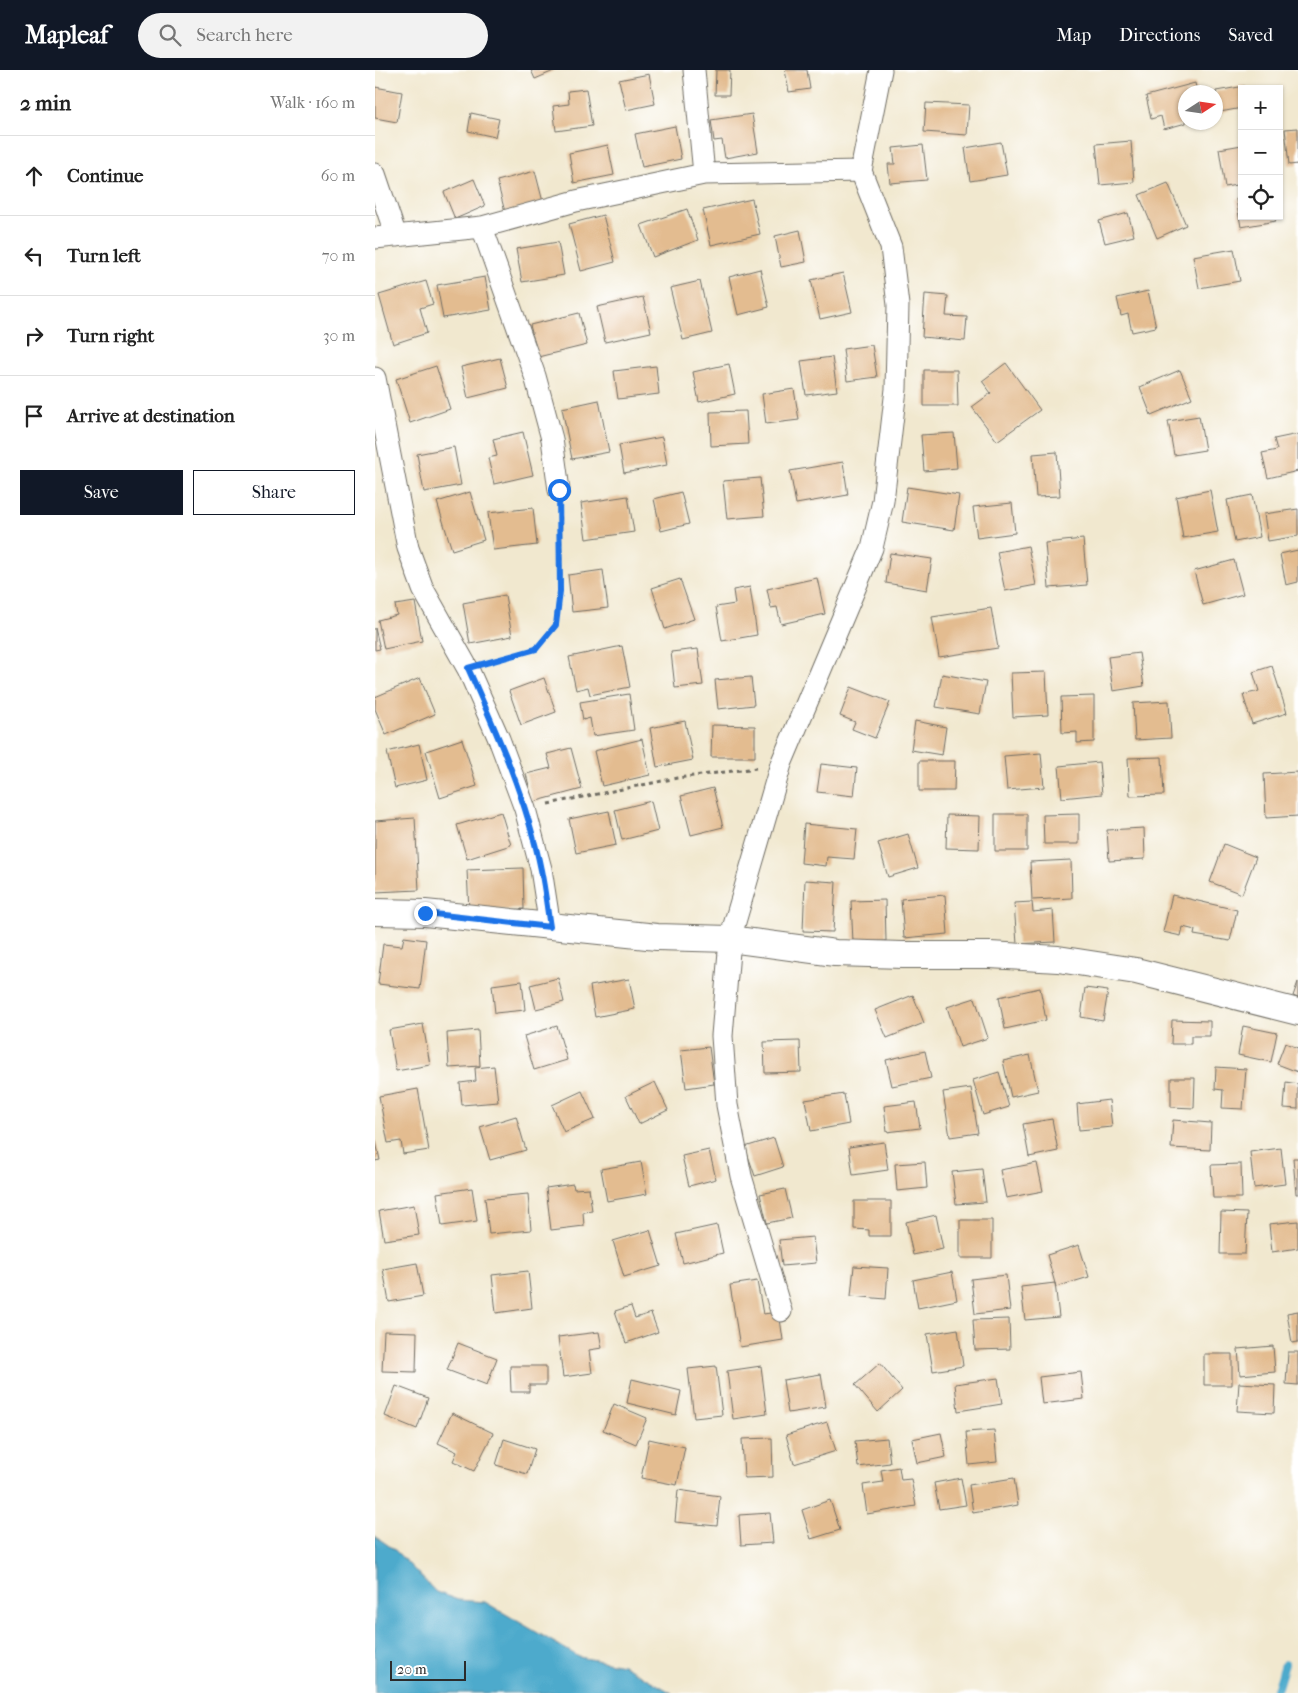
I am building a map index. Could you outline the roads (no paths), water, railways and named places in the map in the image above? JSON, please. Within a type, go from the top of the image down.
[{"type":"street","points":[[694,70],[704,174]]},
{"type":"street","points":[[781,1311],[741,1176],[727,1105],[722,1036],[730,939],[781,764],[873,548],[883,501],[896,389],[898,305],[891,247],[861,171],[881,70]]},
{"type":"street","points":[[375,174],[385,237],[482,227],[576,201],[704,174],[861,171]]},
{"type":"street","points":[[482,227],[535,376],[551,439],[559,490]]},
{"type":"street","points":[[375,378],[407,548],[423,589],[468,668],[499,739],[525,809],[541,869],[550,927]]},
{"type":"street","points":[[375,912],[425,913],[657,937],[730,939],[835,952],[1058,958],[1136,972],[1298,1012]]},
{"type":"water","points":[[375,1536],[395,1550],[436,1592],[458,1600],[485,1602],[579,1657],[623,1665],[672,1693],[375,1693]]},
{"type":"waterway","points":[[1275,1693],[1285,1664]]}]
